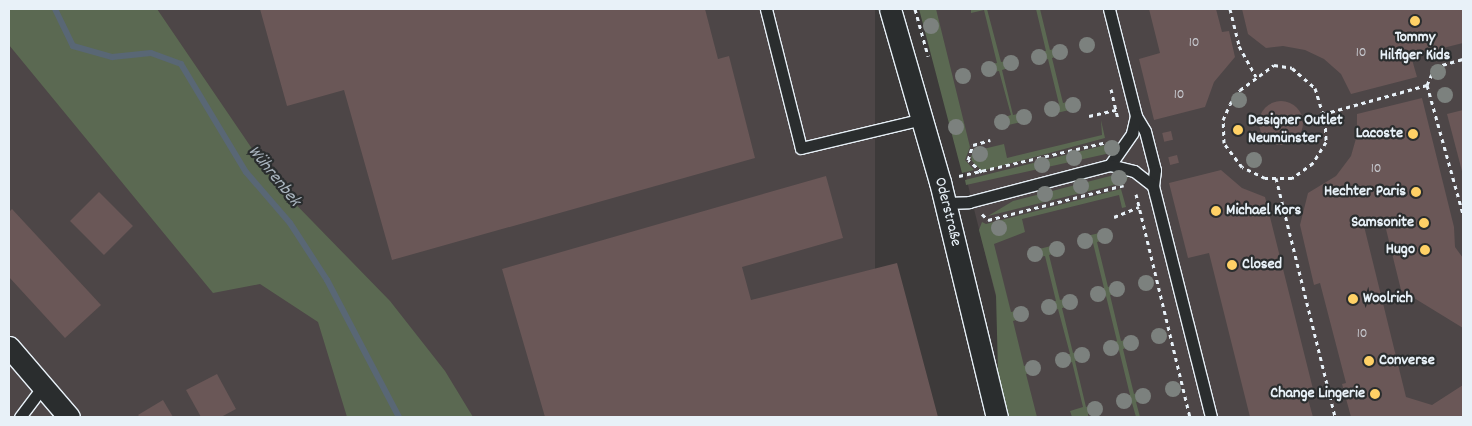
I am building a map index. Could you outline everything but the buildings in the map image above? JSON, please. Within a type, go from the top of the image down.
[{"type":"street","name":"Oderstraße","points":[[890,9],[946,203],[997,417]]},
{"type":"street","points":[[9,347],[44,385],[69,417]]},
{"type":"lane","points":[[766,9],[801,148],[923,119]]},
{"type":"lane","points":[[1109,9],[1136,116],[1145,131],[1155,170],[1153,186],[1211,417]]},
{"type":"lane","points":[[1110,165],[1132,134],[1136,116]]},
{"type":"lane","points":[[946,203],[969,202],[1110,165],[1134,170],[1153,186]]},
{"type":"lane","points":[[20,417],[44,385]]},
{"type":"path","points":[[1230,9],[1239,46],[1256,77]]},
{"type":"path","points":[[1463,59],[1435,68],[1427,85],[1463,214]]},
{"type":"path","points":[[1274,65],[1292,68],[1315,88],[1323,114],[1326,142],[1312,163],[1292,178],[1265,178],[1242,167],[1224,143],[1223,120],[1230,104],[1240,90],[1256,77],[1274,65]]},
{"type":"path","points":[[1323,114],[1427,85]]},
{"type":"path","points":[[1089,116],[1116,110]]},
{"type":"path","points":[[982,172],[968,160],[973,145],[990,140]]},
{"type":"path","points":[[1276,178],[1334,417]]},
{"type":"path","points":[[1135,190],[1190,417]]},
{"type":"path","points":[[1114,218],[1139,207]]},
{"type":"shaded area","points":[[9,9],[875,9],[875,417],[9,417]]},
{"type":"shaded area","points":[[924,9],[1463,9],[1463,417],[1026,417]]},
{"type":"green space","points":[[9,9],[157,9],[276,184],[390,301],[445,371],[473,417],[347,417],[318,322],[260,284],[213,293],[9,45]]},
{"type":"green space","points":[[919,9],[936,9],[970,147],[965,160],[974,170],[962,173]]},
{"type":"green space","points":[[971,9],[987,9],[1001,62],[1014,59],[1015,66],[1002,70],[1013,115],[1027,112],[1029,120],[1000,127],[998,119],[1011,115],[999,71],[987,73],[985,66],[997,63],[984,10],[971,13]]},
{"type":"green space","points":[[1036,9],[1040,9],[1050,50],[1063,47],[1065,54],[1052,58],[1063,103],[1076,100],[1078,108],[1048,115],[1046,107],[1059,104],[1048,59],[1035,62],[1033,54],[1046,51]]},
{"type":"green space","points":[[1101,120],[1105,138],[982,171],[972,161],[971,156],[975,151],[1004,144],[1007,158],[1102,135]]},
{"type":"green space","points":[[1114,143],[1120,146],[1106,154],[966,185],[965,180]]},
{"type":"green space","points":[[1114,175],[1128,177],[1126,182],[988,216],[1013,201]]},
{"type":"green space","points":[[1121,189],[1126,207],[1122,208],[1119,195],[1022,219],[1025,232],[994,244],[1011,312],[1024,309],[1026,317],[1013,321],[1024,366],[1037,363],[1039,370],[1026,374],[1037,417],[1007,417],[998,372],[996,295],[979,230],[982,222],[986,224]]},
{"type":"green space","points":[[1108,231],[1110,239],[1097,242],[1108,287],[1121,284],[1123,292],[1110,295],[1121,341],[1134,338],[1136,345],[1123,349],[1134,394],[1147,391],[1149,398],[1136,402],[1140,417],[1136,417],[1132,403],[1120,406],[1118,398],[1130,395],[1119,350],[1107,352],[1104,345],[1117,341],[1106,296],[1093,299],[1091,291],[1104,288],[1093,243],[1080,246],[1078,238]]},
{"type":"green space","points":[[1059,244],[1062,251],[1049,255],[1060,300],[1073,297],[1075,305],[1062,308],[1073,353],[1086,350],[1088,358],[1075,361],[1086,407],[1099,404],[1101,411],[1088,414],[1088,417],[1072,417],[1070,411],[1083,407],[1072,362],[1059,365],[1057,357],[1070,354],[1058,309],[1046,312],[1044,304],[1056,301],[1045,256],[1033,258],[1031,251]]},
{"type":"waterway","name":"Wührenbek","points":[[55,9],[73,46],[112,57],[151,53],[181,64],[246,172],[290,223],[327,280],[399,417]]},
{"type":"place","name":"Tommy Hilfiger Kids","points":[[1415,21]]},
{"type":"place","name":"Designer Outlet Neumünster","points":[[1238,130]]},
{"type":"place","name":"Lacoste","points":[[1413,134]]},
{"type":"place","name":"Hechter Paris","points":[[1416,192]]},
{"type":"place","name":"Michael Kors","points":[[1216,211]]},
{"type":"place","name":"Samsonite","points":[[1424,223]]},
{"type":"place","name":"Hugo","points":[[1425,250]]},
{"type":"place","name":"Closed","points":[[1232,265]]},
{"type":"place","name":"Woolrich","points":[[1353,299]]},
{"type":"place","name":"Converse","points":[[1369,361]]},
{"type":"place","name":"Change Lingerie","points":[[1375,394]]}]
